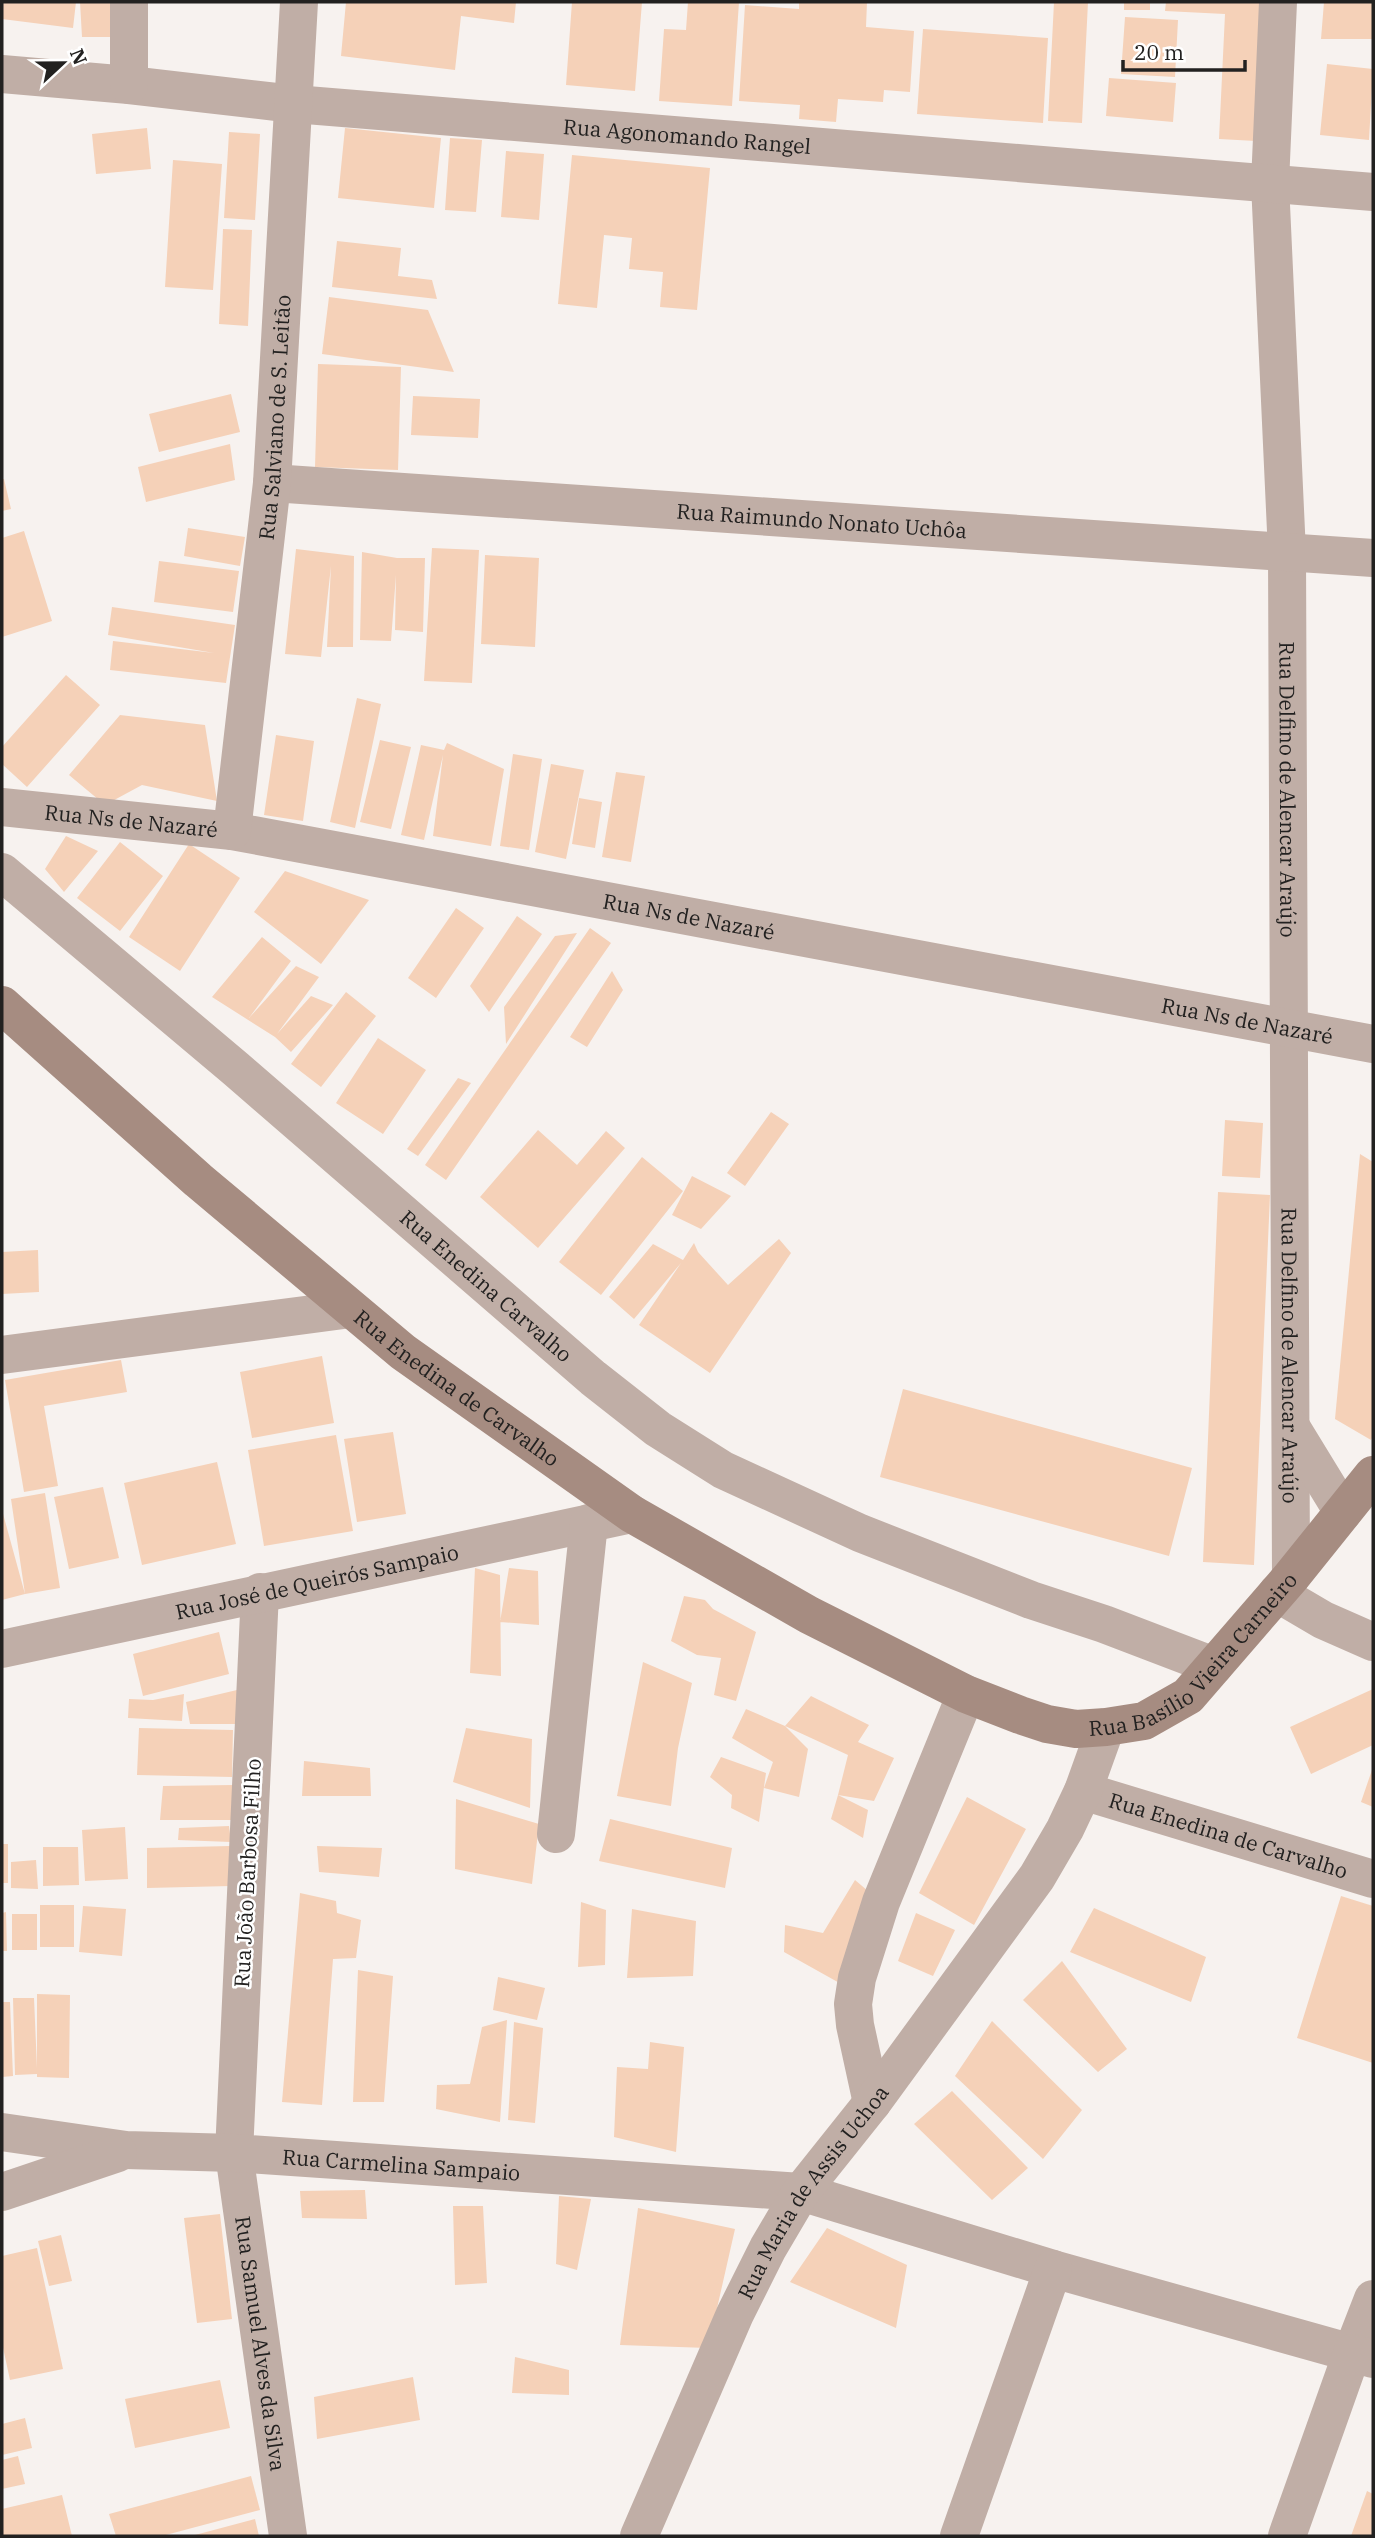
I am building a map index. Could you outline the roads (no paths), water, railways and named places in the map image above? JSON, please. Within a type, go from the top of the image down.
[{"type":"main road","name":"Rua Enedina de Carvalho","points":[[2,1004],[209,1189],[403,1352],[632,1514],[809,1615],[966,1694]]},
{"type":"main road","name":"Rua Basílio Vieira Carneiro","points":[[966,1694],[1047,1724],[1076,1729],[1144,1721],[1169,1708],[1188,1696],[1284,1585],[1373,1475]]},
{"type":"street","points":[[129,2],[129,85]]},
{"type":"street","name":"Rua Salviano de S. Leitão","points":[[232,831],[272,483],[299,2]]},
{"type":"street","name":"Rua Delfino de Alencar Araújo","points":[[1278,2],[1270,183],[1287,553],[1291,1028],[1291,1427],[1284,1585]]},
{"type":"street","name":"Rua Agonomando Rangel","points":[[2,74],[294,104],[1373,192]]},
{"type":"street","name":"Rua Raimundo Nonato Uchôa","points":[[272,483],[1373,558]]},
{"type":"street","name":"Rua Ns de Nazaré","points":[[2,807],[232,831],[1373,1044]]},
{"type":"street","name":"Rua Enedina Carvalho","points":[[2,873],[236,1069],[593,1378],[658,1429],[723,1469],[860,1533],[1031,1600],[1104,1624],[1214,1666]]},
{"type":"street","points":[[2,1355],[351,1308]]},
{"type":"street","points":[[1291,1427],[1343,1512]]},
{"type":"street","name":"Rua José de Queirós Sampaio","points":[[2,1649],[632,1514]]},
{"type":"street","points":[[555,1835],[589,1524]]},
{"type":"street","points":[[1284,1585],[1323,1620],[1373,1642]]},
{"type":"street","name":"Rua João Barbosa Filho","points":[[234,2153],[260,1592]]},
{"type":"street","points":[[872,2103],[855,2025],[853,2004],[857,1978],[881,1902],[966,1694]]},
{"type":"street","name":"Rua Maria de Assis Uchoa","points":[[639,2536],[735,2314],[768,2248],[801,2192],[872,2103],[1037,1877],[1083,1791],[1106,1727]]},
{"type":"street","name":"Rua Enedina de Carvalho","points":[[1083,1791],[1373,1879]]},
{"type":"street","name":"Rua Carmelina Sampaio","points":[[2,2132],[126,2150],[234,2153],[801,2192],[1053,2269],[1363,2356]]},
{"type":"street","points":[[2,2192],[126,2150]]},
{"type":"street","name":"Rua Samuel Alves da Silva","points":[[234,2153],[288,2536]]},
{"type":"street","points":[[959,2536],[1053,2269]]},
{"type":"street","points":[[1287,2536],[1363,2356],[1373,2299]]}]
